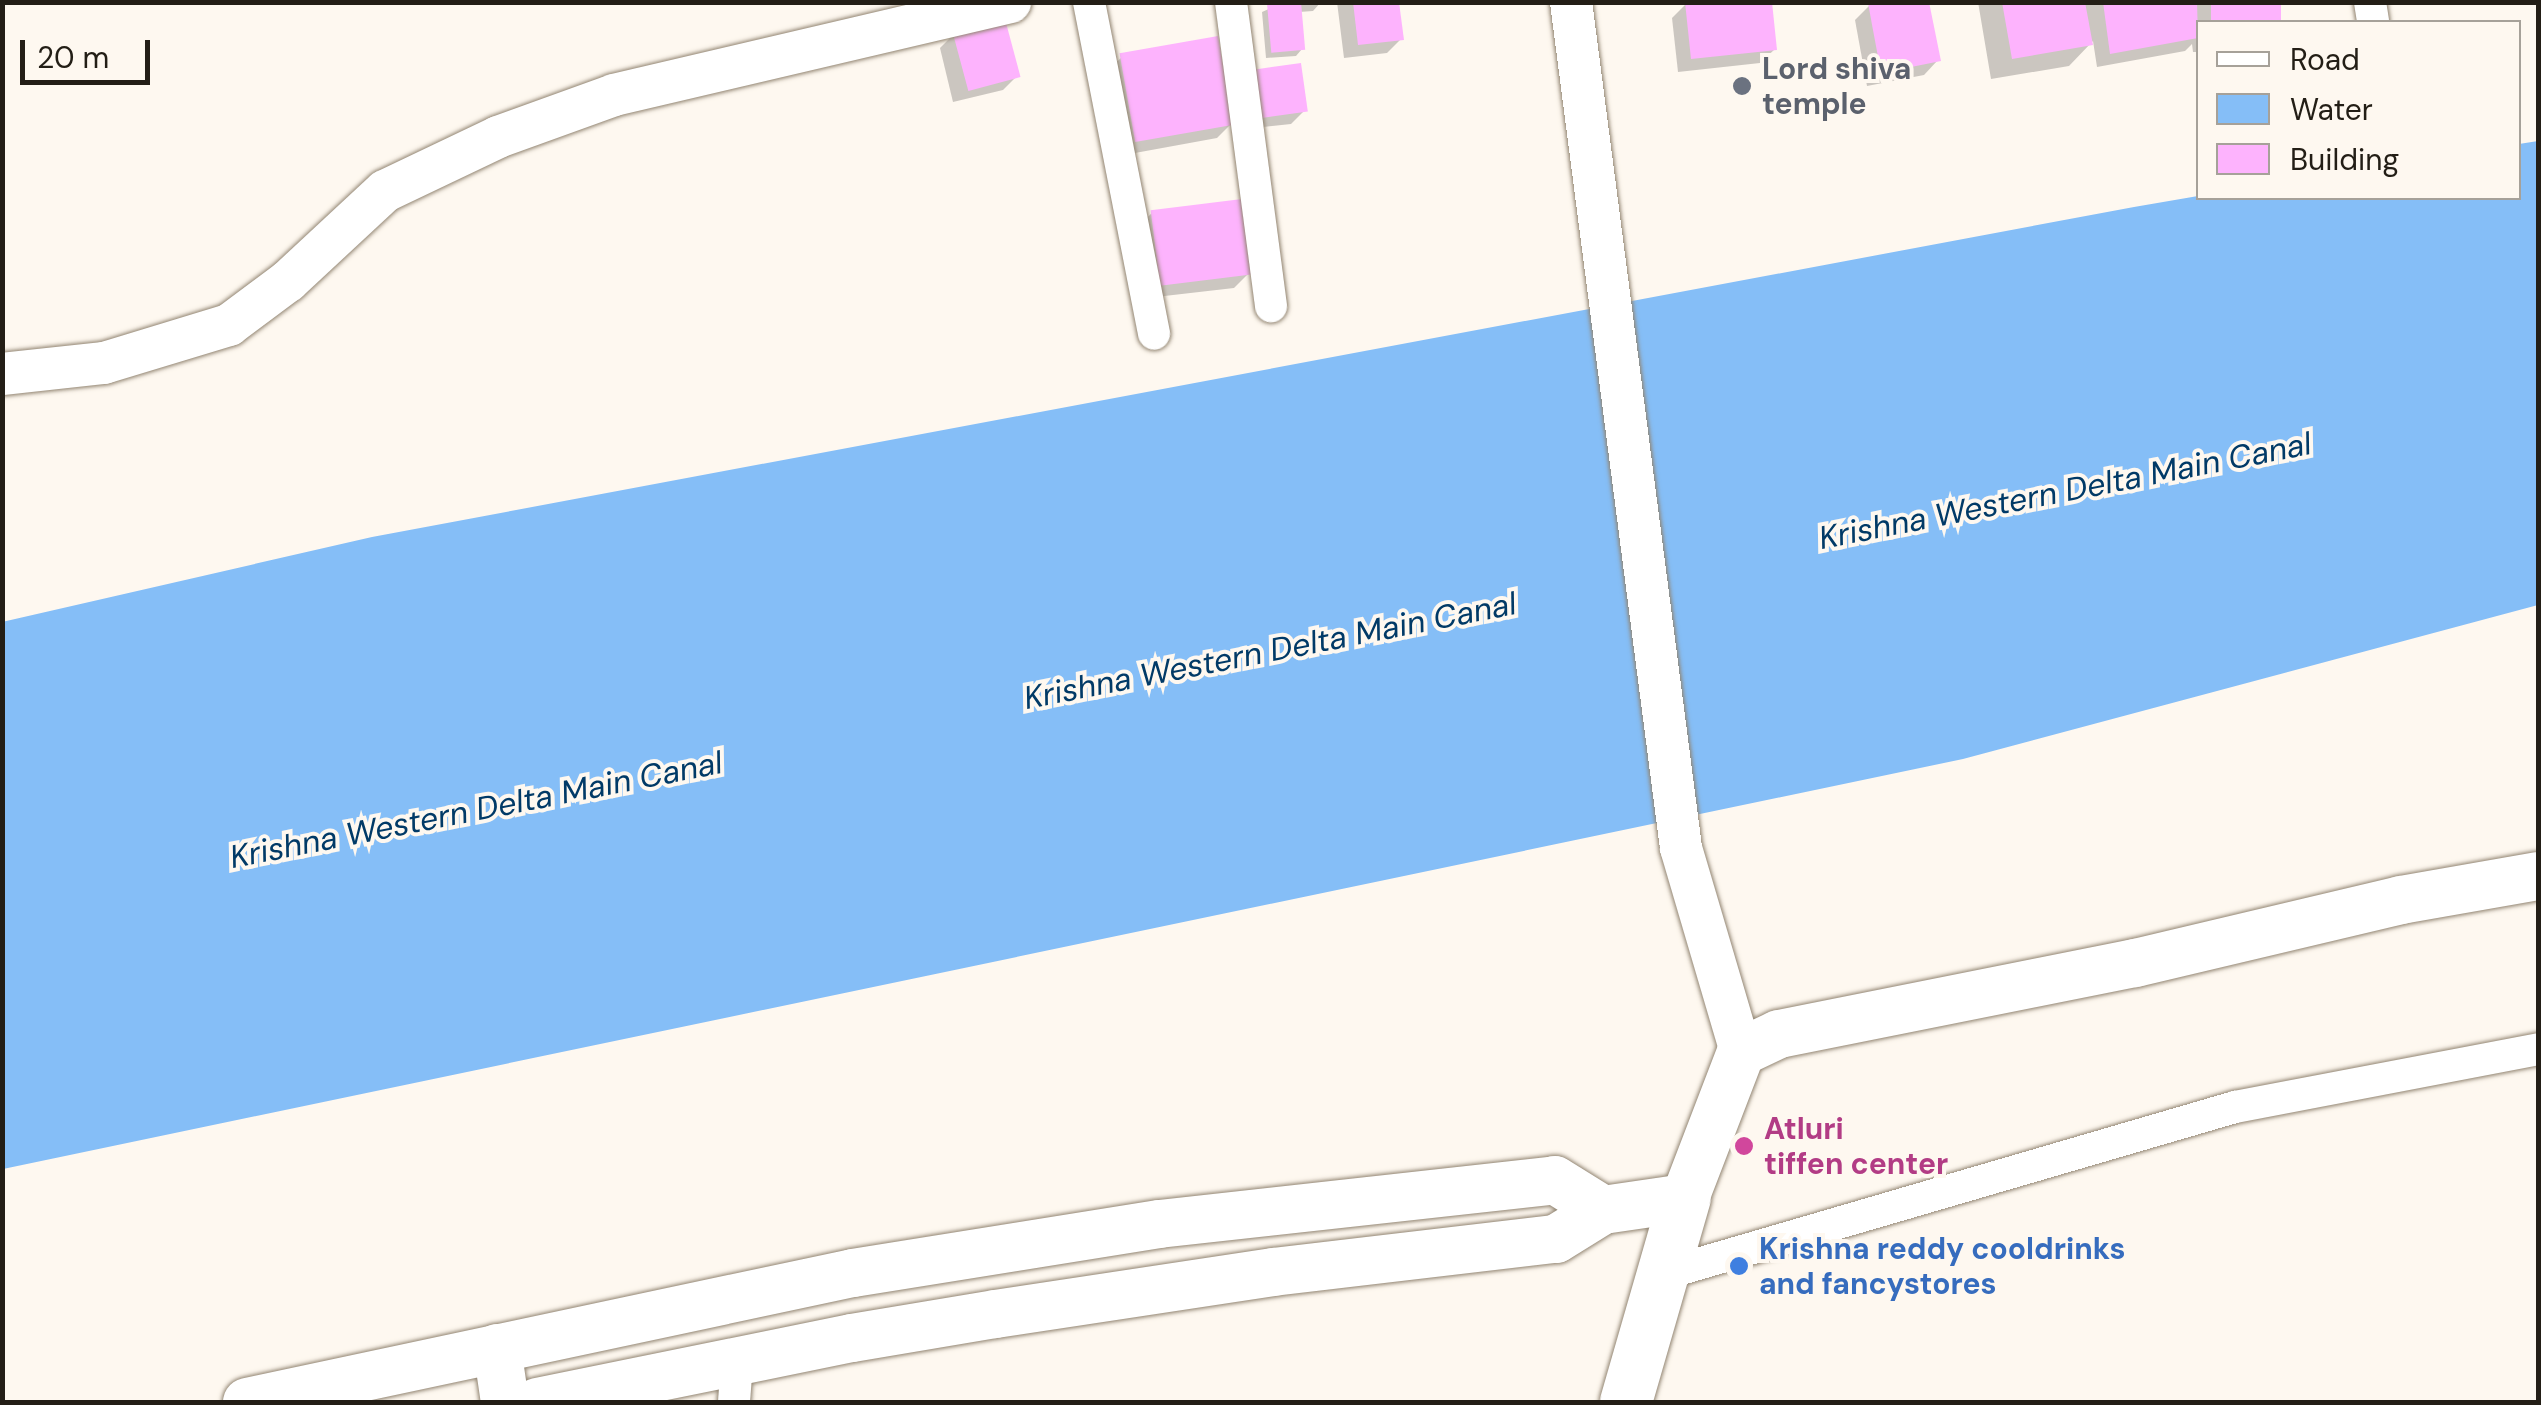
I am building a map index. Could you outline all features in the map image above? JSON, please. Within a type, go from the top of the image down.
[{"type":"main road","points":[[1639,1390],[1686,1198],[1741,1052],[1780,1034],[1857,1016],[2135,963],[2401,900],[2538,876]]},
{"type":"main road","points":[[248,1402],[853,1273],[1159,1224],[1555,1180],[1603,1210]]},
{"type":"main road","points":[[537,1402],[736,1382],[852,1338],[1255,1275],[1556,1238],[1603,1210],[1686,1198]]},
{"type":"main road","points":[[497,1348],[505,1402]]},
{"type":"street","points":[[2,374],[104,362],[229,325],[288,281],[385,192],[498,137],[614,95],[1010,2]]},
{"type":"street","points":[[1089,2],[1154,334]]},
{"type":"street","points":[[1231,2],[1272,306]]},
{"type":"street","points":[[1572,2],[1681,848],[1741,1052]]},
{"type":"street","points":[[1667,1273],[2235,1107],[2538,1049]]},
{"type":"water","name":"Krishna Western Delta Main Canal","points":[[2538,141],[2538,605],[1963,759],[3,1169],[2,622],[372,537],[2196,196],[2196,200],[2521,200],[2521,144]]},
{"type":"building","points":[[1301,2],[1305,50],[1271,53],[1267,5]]},
{"type":"building","points":[[1353,2],[1399,2],[1404,40],[1358,45]]},
{"type":"building","points":[[1685,2],[1772,2],[1777,50],[1691,59]]},
{"type":"building","points":[[1929,2],[1941,61],[1881,73],[1868,3]]},
{"type":"building","points":[[2002,2],[2085,2],[2093,45],[2012,59]]},
{"type":"building","points":[[2103,2],[2197,2],[2196,38],[2110,54]]},
{"type":"building","points":[[2211,2],[2281,2],[2281,20],[2211,20]]},
{"type":"building","points":[[1005,19],[1021,77],[968,91],[953,33]]},
{"type":"building","points":[[1218,36],[1234,125],[1135,142],[1120,53]]},
{"type":"building","points":[[1301,63],[1308,112],[1260,118],[1253,70]]},
{"type":"building","points":[[1242,199],[1251,274],[1160,286],[1151,210]]},
{"type":"place","name":"Lord shiva temple","points":[[1742,86]]},
{"type":"place","name":"Atluri tiffen center","points":[[1744,1146]]},
{"type":"place","name":"Krishna reddy cooldrinks and fancystores","points":[[1739,1266]]}]
